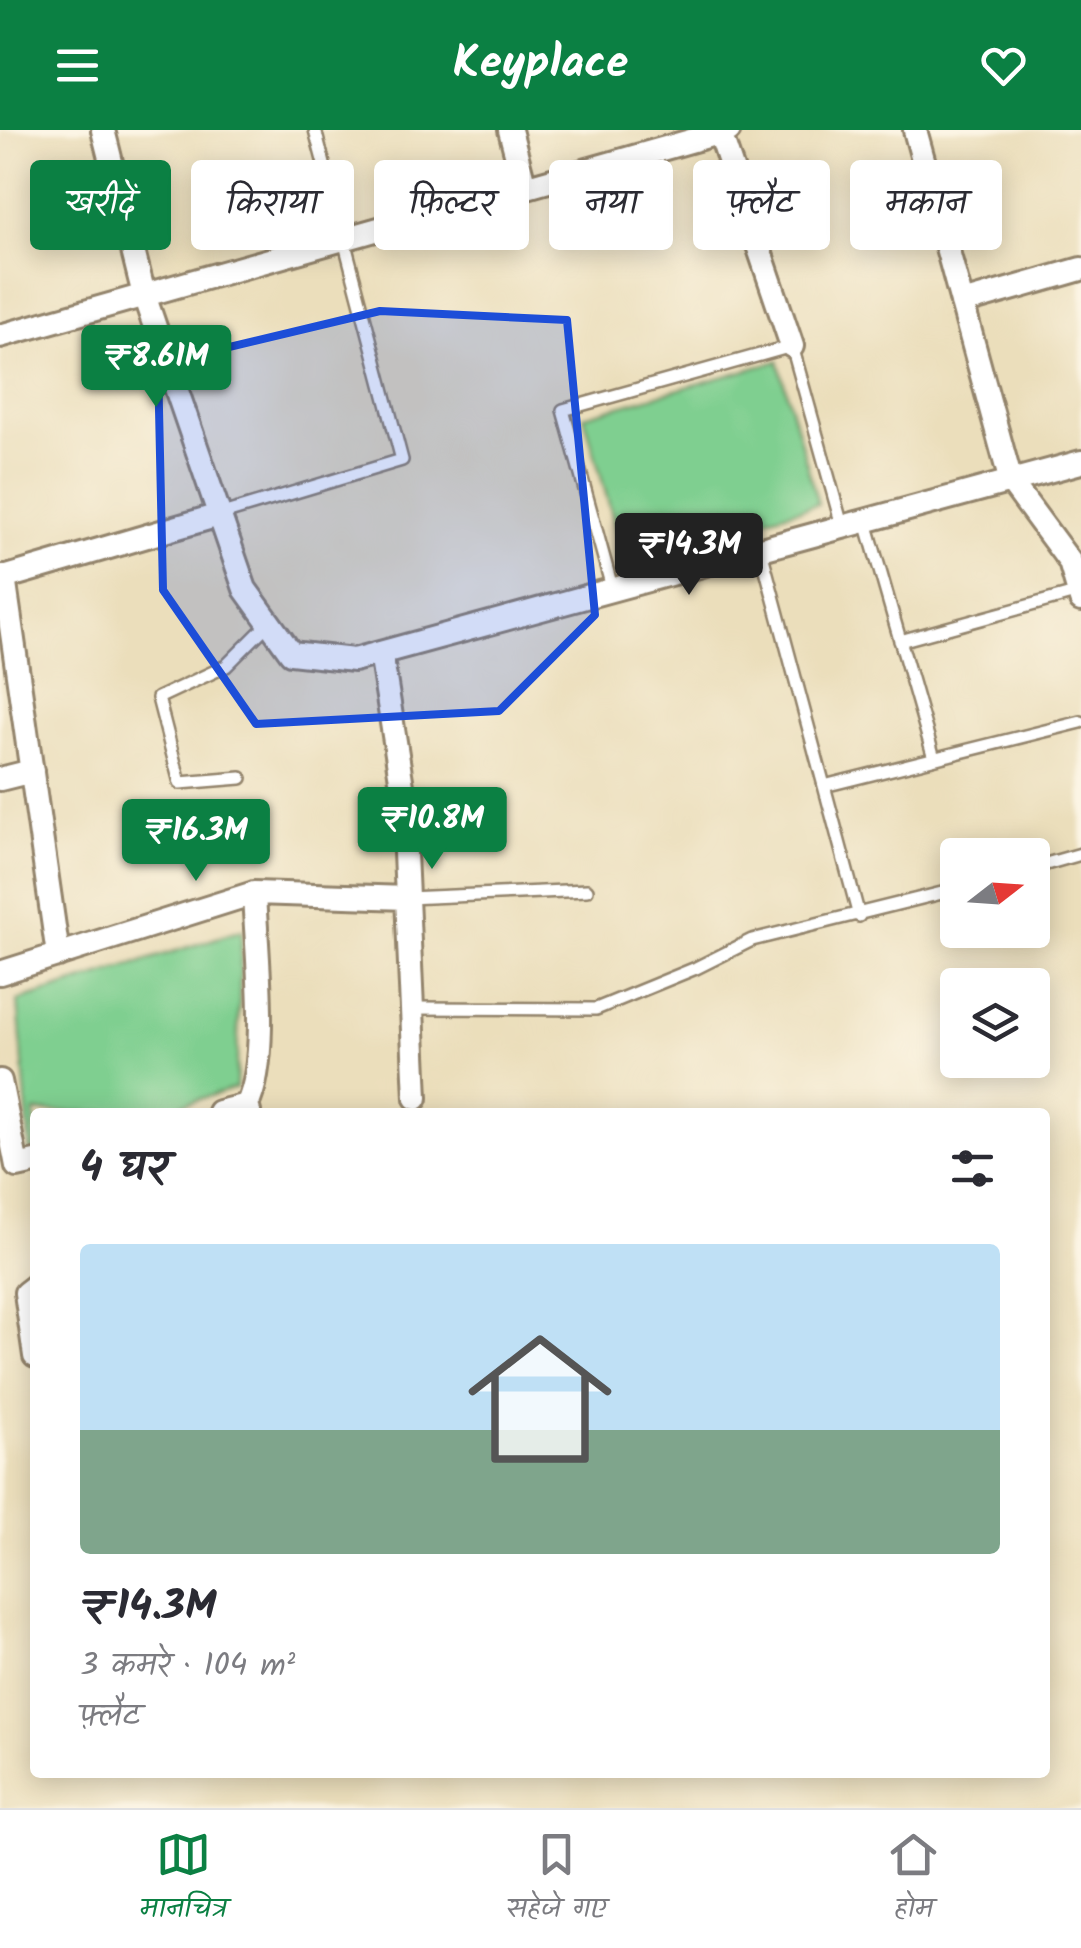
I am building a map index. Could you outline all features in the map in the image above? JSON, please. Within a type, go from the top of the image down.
[{"type":"street","points":[[102,130],[144,295],[245,590],[290,652],[354,660],[1081,462]]},
{"type":"street","points":[[510,130],[518,160]]},
{"type":"street","points":[[916,130],[1011,482],[1070,562],[1080,596]]},
{"type":"street","points":[[529,187],[723,131],[792,346]]},
{"type":"street","points":[[0,336],[305,250]]},
{"type":"street","points":[[962,303],[1081,269]]},
{"type":"street","points":[[58,955],[2,578],[219,515]]},
{"type":"street","points":[[381,653],[402,786],[416,1098]]},
{"type":"street","points":[[0,780],[32,770]]},
{"type":"street","points":[[0,973],[254,893],[407,898]]},
{"type":"street","points":[[248,1108],[254,1092],[259,1036],[254,893]]},
{"type":"street","points":[[0,1082],[17,1166],[30,1163]]},
{"type":"street","points":[[30,1290],[26,1293],[30,1321]]},
{"type":"lane","points":[[315,130],[323,160]]},
{"type":"lane","points":[[219,515],[402,460],[347,250]]},
{"type":"lane","points":[[613,591],[563,410],[792,346],[854,526],[900,641],[934,758]]},
{"type":"lane","points":[[761,551],[860,916]]},
{"type":"lane","points":[[900,641],[1080,596]]},
{"type":"lane","points":[[240,778],[180,783],[158,698],[226,666],[270,624]]},
{"type":"lane","points":[[824,786],[1081,722]]},
{"type":"lane","points":[[1050,863],[1081,854]]},
{"type":"lane","points":[[407,898],[587,890]]},
{"type":"lane","points":[[412,1008],[596,1009],[752,940],[940,893]]},
{"type":"highlighted area","points":[[380,311],[567,320],[595,615],[499,711],[256,724],[163,590],[158,364]]},
{"type":"green space","points":[[778,361],[818,504],[624,558],[584,416]]},
{"type":"green space","points":[[242,930],[236,1088],[170,1108],[30,1108],[30,1152],[18,1001]]}]
